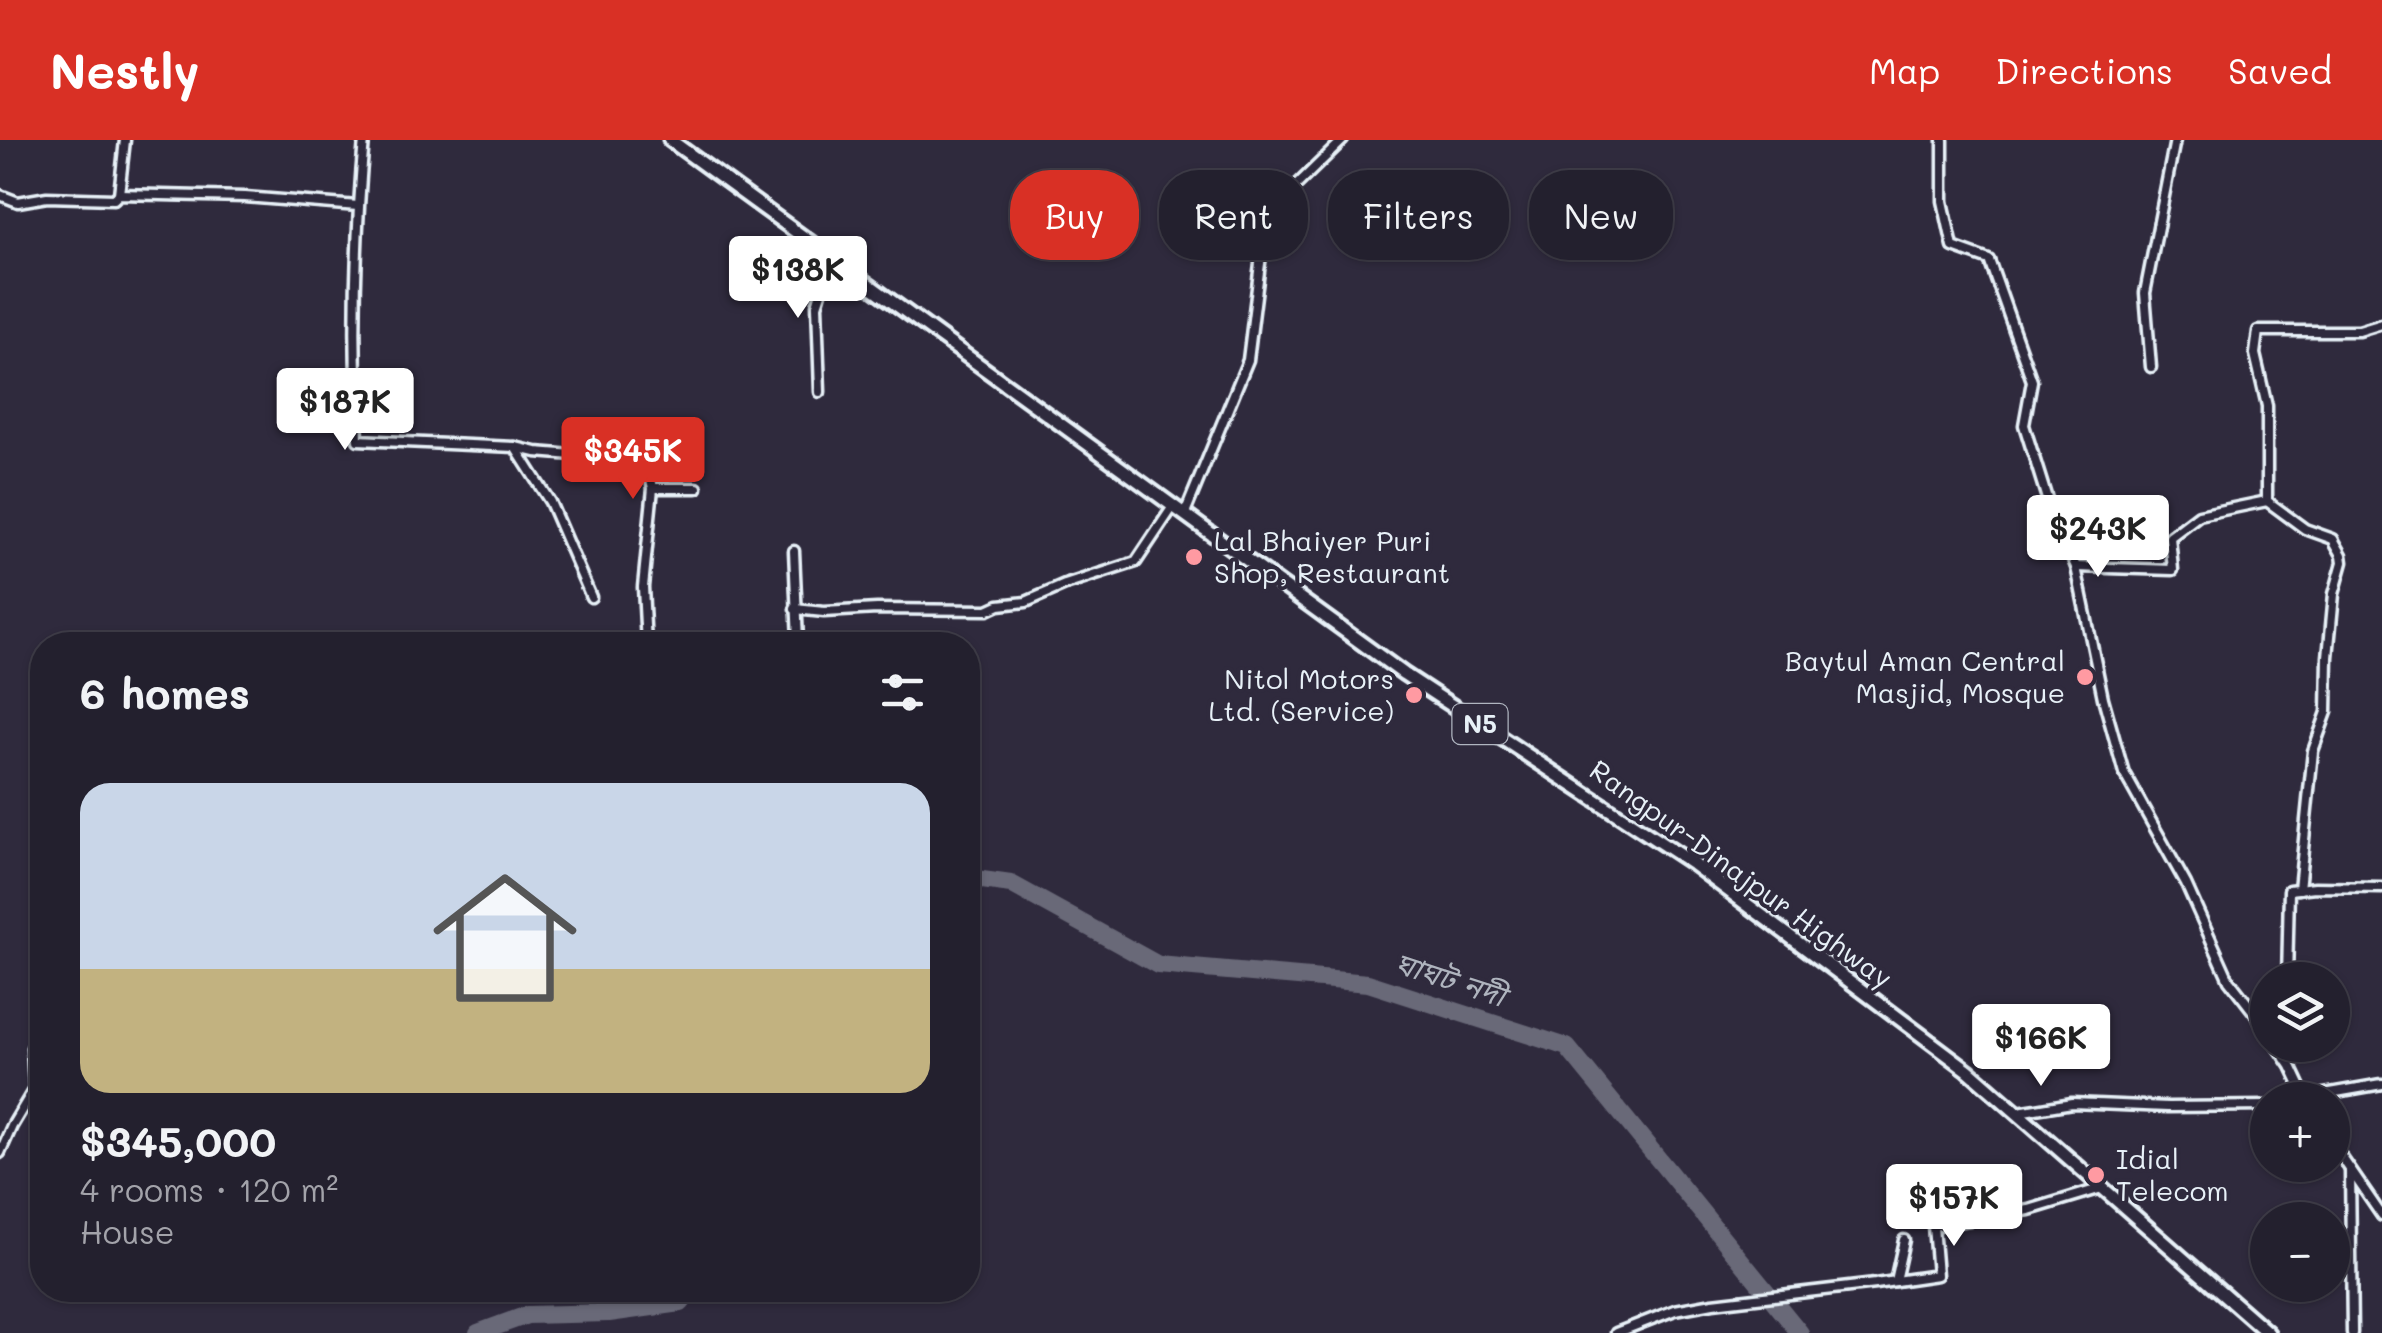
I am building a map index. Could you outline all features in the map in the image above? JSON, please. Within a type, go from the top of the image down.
[{"type":"highway","name":"Rangpur-Dinajpur Highway","points":[[670,140],[1404,674],[1693,864],[1968,1070],[2268,1333]]},
{"type":"street","points":[[0,195],[18,202],[47,197],[114,199],[119,194],[125,140]]},
{"type":"street","points":[[364,140],[358,206],[358,440],[515,447],[635,460],[648,466],[653,488],[643,587],[645,632]]},
{"type":"street","points":[[795,609],[988,610],[1026,602],[1136,562],[1180,509],[1248,360],[1266,215],[1343,140]]},
{"type":"street","points":[[1942,140],[1942,201],[1953,247],[1988,260],[2032,380],[2024,426],[2048,502],[2076,567],[2102,698],[2124,773],[2186,884],[2229,980],[2250,1007]]},
{"type":"street","points":[[2151,367],[2145,293],[2175,140]]},
{"type":"street","points":[[119,194],[245,197],[358,206]]},
{"type":"street","points":[[820,392],[817,305],[832,257]]},
{"type":"street","points":[[2267,501],[2267,406],[2255,354],[2258,331],[2359,331],[2382,324]]},
{"type":"street","points":[[515,447],[550,502],[591,597]]},
{"type":"street","points":[[653,488],[697,488]]},
{"type":"street","points":[[2076,567],[2172,570],[2170,537],[2199,515],[2267,501],[2305,529],[2332,539],[2343,562],[2334,594],[2327,712],[2313,751],[2299,889]]},
{"type":"street","points":[[794,551],[797,632]]},
{"type":"street","points":[[2287,962],[2289,890],[2382,888]]},
{"type":"street","points":[[2350,1090],[2382,1084]]},
{"type":"street","points":[[0,1153],[30,1096]]},
{"type":"street","points":[[2017,1112],[2072,1103],[2250,1106]]},
{"type":"street","points":[[2350,1170],[2382,1216]]},
{"type":"street","points":[[2350,1170],[2352,1333]]},
{"type":"street","points":[[1616,1333],[1674,1310],[1713,1302],[1937,1275],[1933,1226],[2029,1210],[2104,1188]]},
{"type":"street","points":[[1896,1281],[1904,1240]]},
{"type":"waterway","name":"ঘাঘট নদী","points":[[980,880],[1011,884],[1158,965],[1368,983],[1567,1047],[1800,1333]]},
{"type":"waterway","name":"ঘাঘট নদী","points":[[478,1333],[527,1315],[609,1313],[682,1302]]},
{"type":"place","name":"Lal Bhaiyer Puri Shop, Restaurant","points":[[1194,557]]},
{"type":"place","name":"Baytul Aman Central Masjid, Mosque","points":[[2085,677]]},
{"type":"place","name":"Nitol Motors Ltd. (Service)","points":[[1414,695]]},
{"type":"place","name":"Idial Telecom","points":[[2096,1175]]}]
